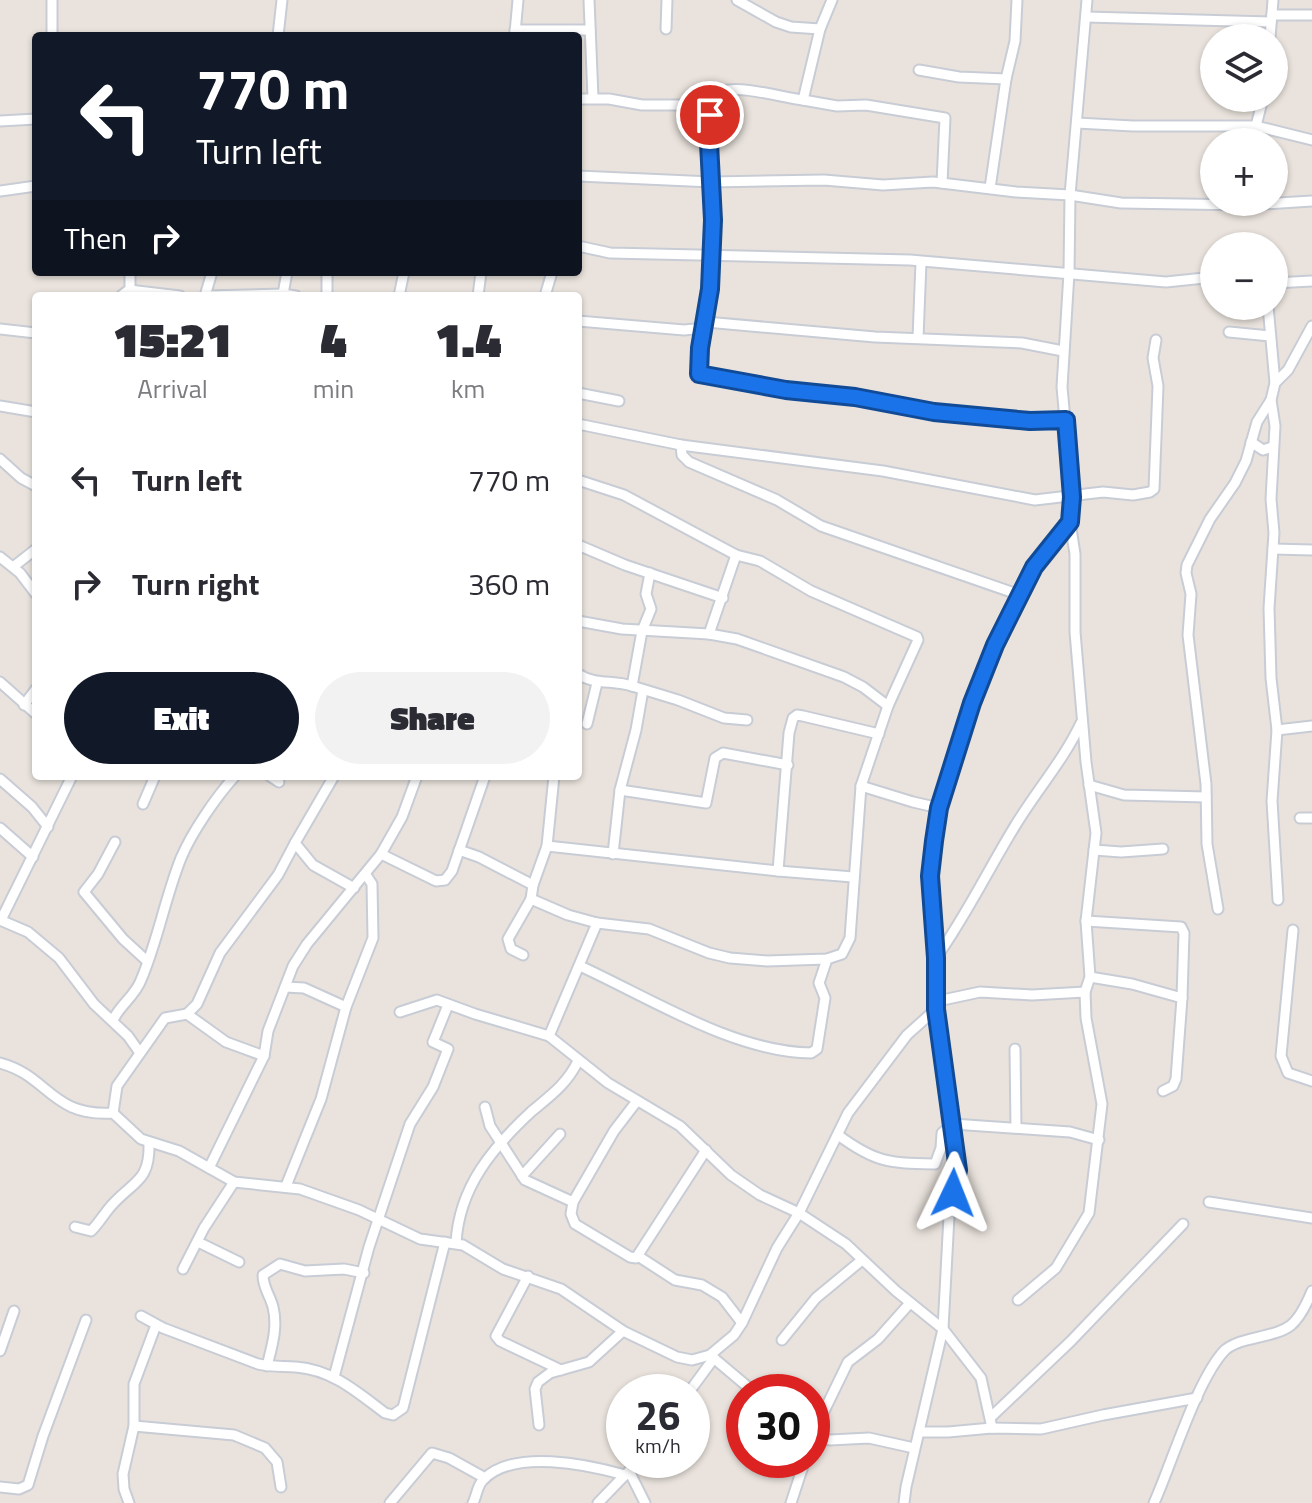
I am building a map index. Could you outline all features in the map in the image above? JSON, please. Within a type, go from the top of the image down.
[{"type":"street","points":[[52,0],[52,32]]},
{"type":"street","points":[[278,32],[282,0]]},
{"type":"street","points":[[515,32],[518,0]]},
{"type":"street","points":[[589,0],[593,98]]},
{"type":"street","points":[[666,29],[667,0]]},
{"type":"street","points":[[737,0],[776,22],[791,27],[820,29]]},
{"type":"street","points":[[803,100],[820,29],[832,0]]},
{"type":"street","points":[[990,188],[1006,79],[1015,41],[1017,0]]},
{"type":"street","points":[[1018,1300],[1056,1268],[1089,1213],[1102,1104],[1086,1018],[1085,992],[1090,977],[1086,921],[1096,833],[1075,632],[1075,554],[1070,522],[1072,497],[1062,387],[1070,195],[1087,0]]},
{"type":"street","points":[[1271,24],[1273,0]]},
{"type":"street","points":[[1086,17],[1271,18],[1312,15]]},
{"type":"street","points":[[540,32],[590,30]]},
{"type":"street","points":[[919,70],[959,77],[1006,79]]},
{"type":"street","points":[[942,183],[945,118],[866,105],[837,106],[739,90],[724,91],[712,105],[709,143],[712,182],[710,255],[706,325],[700,348],[699,374],[934,412],[1030,421],[1066,420]]},
{"type":"street","points":[[582,99],[642,105],[712,105]]},
{"type":"street","points":[[1256,126],[1260,112]]},
{"type":"street","points":[[0,121],[32,119]]},
{"type":"street","points":[[1077,123],[1256,126],[1312,140]]},
{"type":"street","points":[[582,176],[712,182],[824,180],[883,185],[942,183],[1121,203],[1248,205],[1312,201]]},
{"type":"street","points":[[0,191],[32,187]]},
{"type":"street","points":[[582,247],[610,253],[921,262],[1166,282],[1200,278]]},
{"type":"street","points":[[918,338],[921,262]]},
{"type":"street","points":[[1288,282],[1312,281]]},
{"type":"street","points":[[1218,909],[1207,844],[1206,797],[1188,635],[1191,594],[1186,573],[1210,519],[1235,483],[1257,422],[1271,400],[1275,383],[1269,320]]},
{"type":"street","points":[[582,321],[684,330],[706,325],[1022,343],[1063,351]]},
{"type":"street","points":[[1275,383],[1288,370],[1312,326]]},
{"type":"street","points":[[0,329],[32,333]]},
{"type":"street","points":[[1229,332],[1270,336]]},
{"type":"street","points":[[582,425],[681,445],[883,471],[1035,500],[1083,493],[1133,495],[1154,489],[1158,386],[1153,358],[1156,340]]},
{"type":"street","points":[[582,394],[619,401]]},
{"type":"street","points":[[1271,400],[1275,426],[1269,608],[1271,678],[1277,730],[1272,801],[1278,900]]},
{"type":"street","points":[[0,406],[32,411]]},
{"type":"street","points":[[1251,442],[1263,450],[1272,447]]},
{"type":"street","points":[[681,445],[682,455],[689,462],[777,500],[821,526],[1020,595]]},
{"type":"street","points":[[0,459],[32,484]]},
{"type":"street","points":[[531,899],[568,915],[597,923],[649,929],[730,958],[767,961],[827,959],[842,954],[850,938],[861,786],[888,706],[918,640],[811,591],[760,561],[736,555],[624,495],[582,481]]},
{"type":"street","points":[[904,1503],[943,1329],[949,1216],[958,1170],[937,1005],[930,876],[939,808],[972,703],[995,645],[1034,567],[1070,522]]},
{"type":"street","points":[[582,547],[723,598]]},
{"type":"street","points":[[1273,549],[1312,550]]},
{"type":"street","points":[[13,567],[32,552]]},
{"type":"street","points":[[709,634],[736,555]]},
{"type":"street","points":[[0,557],[32,589]]},
{"type":"street","points":[[632,686],[642,631],[651,609],[646,594],[650,573]]},
{"type":"street","points":[[582,622],[642,631],[709,634],[762,647],[844,677],[888,706]]},
{"type":"street","points":[[582,676],[597,683],[632,686],[724,718],[747,720]]},
{"type":"street","points":[[0,682],[32,711]]},
{"type":"street","points":[[587,724],[597,683]]},
{"type":"street","points":[[613,854],[620,790],[643,690]]},
{"type":"street","points":[[24,705],[32,694]]},
{"type":"street","points":[[778,871],[789,733],[793,718],[797,715],[879,734]]},
{"type":"street","points":[[936,958],[960,926],[1016,824],[1066,753],[1082,721]]},
{"type":"street","points":[[1277,730],[1312,726]]},
{"type":"street","points":[[620,790],[706,803],[718,754],[788,765]]},
{"type":"street","points":[[0,779],[32,807],[48,827]]},
{"type":"street","points":[[70,780],[0,920],[28,932],[59,958],[94,1004],[113,1020],[140,1053]]},
{"type":"street","points":[[143,804],[153,780]]},
{"type":"street","points":[[113,1020],[134,994],[160,929],[182,855],[216,798],[232,780]]},
{"type":"street","points":[[113,1113],[117,1086],[165,1018],[187,1014],[197,1004],[220,953],[278,875],[332,780]]},
{"type":"street","points":[[209,1168],[264,1056],[268,1031],[293,966],[307,944],[381,854],[402,817],[416,780]]},
{"type":"street","points":[[381,854],[392,862],[440,882],[445,880],[452,871],[484,780]]},
{"type":"street","points":[[523,955],[511,949],[508,939],[531,899],[547,846],[554,780]]},
{"type":"street","points":[[1089,785],[1124,795],[1206,797]]},
{"type":"street","points":[[861,786],[939,808]]},
{"type":"street","points":[[1300,818],[1312,818]]},
{"type":"street","points":[[0,828],[33,857]]},
{"type":"street","points":[[115,842],[98,874],[84,892],[108,923],[147,961]]},
{"type":"street","points":[[295,843],[313,865],[354,888]]},
{"type":"street","points":[[547,846],[853,877]]},
{"type":"street","points":[[1094,850],[1163,849]]},
{"type":"street","points":[[459,850],[533,885]]},
{"type":"street","points":[[286,1186],[321,1099],[346,1007],[375,932],[372,884],[366,875]]},
{"type":"street","points":[[1086,921],[1181,927],[1184,933],[1176,1079],[1168,1090],[1163,1091]]},
{"type":"street","points":[[549,1036],[597,923]]},
{"type":"street","points":[[1293,930],[1281,1056],[1292,1077],[1312,1081]]},
{"type":"street","points":[[580,966],[704,1026],[768,1048],[811,1053],[817,1049],[825,998],[819,983],[827,959]]},
{"type":"street","points":[[1090,977],[1132,984],[1182,998]]},
{"type":"street","points":[[285,987],[304,988],[346,1007]]},
{"type":"street","points":[[701,1374],[742,1323],[777,1248],[799,1213],[848,1113],[907,1035],[937,1005],[980,992],[1032,995],[1085,992]]},
{"type":"street","points":[[400,1012],[437,1000],[549,1036],[562,1044],[578,1061],[680,1126],[731,1175],[760,1195],[799,1213],[846,1244],[943,1329],[981,1378],[992,1428]]},
{"type":"street","points":[[334,1377],[369,1247],[410,1124],[433,1087],[448,1049],[433,1042],[448,1005]]},
{"type":"street","points":[[187,1014],[226,1042],[264,1056]]},
{"type":"street","points":[[1015,1049],[1016,1128]]},
{"type":"street","points":[[141,1316],[156,1325],[267,1366],[294,1366],[334,1377],[385,1413],[393,1415],[401,1410],[438,1277],[471,1184],[486,1159],[560,1088],[578,1061]]},
{"type":"street","points":[[0,1063],[26,1075],[79,1112],[93,1115],[113,1113],[149,1144],[179,1151],[234,1182],[286,1186],[332,1198],[420,1239],[450,1242],[503,1269],[561,1289],[623,1331],[684,1359],[712,1357],[732,1374]]},
{"type":"street","points":[[637,1101],[614,1131],[573,1202],[571,1214],[575,1224],[634,1259],[706,1150]]},
{"type":"street","points":[[485,1107],[490,1126],[528,1183],[573,1202]]},
{"type":"street","points":[[838,1135],[859,1151],[881,1161],[898,1164],[935,1164],[942,1133],[953,1124],[1070,1132],[1099,1140]]},
{"type":"street","points":[[522,1176],[560,1134]]},
{"type":"street","points":[[75,1227],[91,1231],[113,1204],[141,1180],[149,1157],[149,1144]]},
{"type":"street","points":[[183,1269],[234,1182]]},
{"type":"street","points":[[1209,1202],[1312,1218]]},
{"type":"street","points":[[991,1417],[1071,1341],[1183,1224]]},
{"type":"street","points":[[198,1242],[239,1262]]},
{"type":"street","points":[[638,1256],[675,1280],[702,1285],[722,1297],[742,1323]]},
{"type":"street","points":[[782,1340],[816,1298],[862,1260]]},
{"type":"street","points":[[267,1366],[274,1344],[275,1319],[263,1275],[280,1264],[305,1271],[344,1269],[364,1273]]},
{"type":"street","points":[[528,1276],[496,1336],[500,1341],[561,1370]]},
{"type":"street","points":[[1154,1503],[1197,1398],[1226,1349],[1236,1342],[1286,1331],[1295,1323],[1312,1291]]},
{"type":"street","points":[[830,1399],[848,1362],[878,1339],[910,1303]]},
{"type":"street","points":[[0,1351],[14,1311]]},
{"type":"street","points":[[0,1487],[19,1489],[28,1485],[86,1320]]},
{"type":"street","points":[[129,1503],[123,1474],[134,1426],[134,1384],[156,1325]]},
{"type":"street","points":[[539,1425],[536,1386],[543,1377],[589,1362],[623,1331]]},
{"type":"street","points":[[919,1432],[1041,1429],[1197,1398]]},
{"type":"street","points":[[134,1426],[234,1435],[265,1448],[277,1462],[281,1487]]},
{"type":"street","points":[[830,1440],[869,1438],[914,1448]]},
{"type":"street","points":[[390,1503],[432,1453],[449,1458],[485,1478]]},
{"type":"street","points":[[473,1503],[478,1487],[485,1478],[516,1463],[574,1463],[606,1469]]},
{"type":"street","points":[[598,1503],[622,1478]]},
{"type":"street","points":[[630,1478],[645,1503]]},
{"type":"street","points":[[791,1503],[799,1478]]},
{"type":"route","points":[[710,115],[713,220],[710,289],[699,374],[934,412],[1030,421],[1066,420],[1072,497],[1070,522],[1034,567],[995,645],[972,703],[939,808],[934,841],[930,876],[936,1009],[958,1170],[953,1193]]}]
